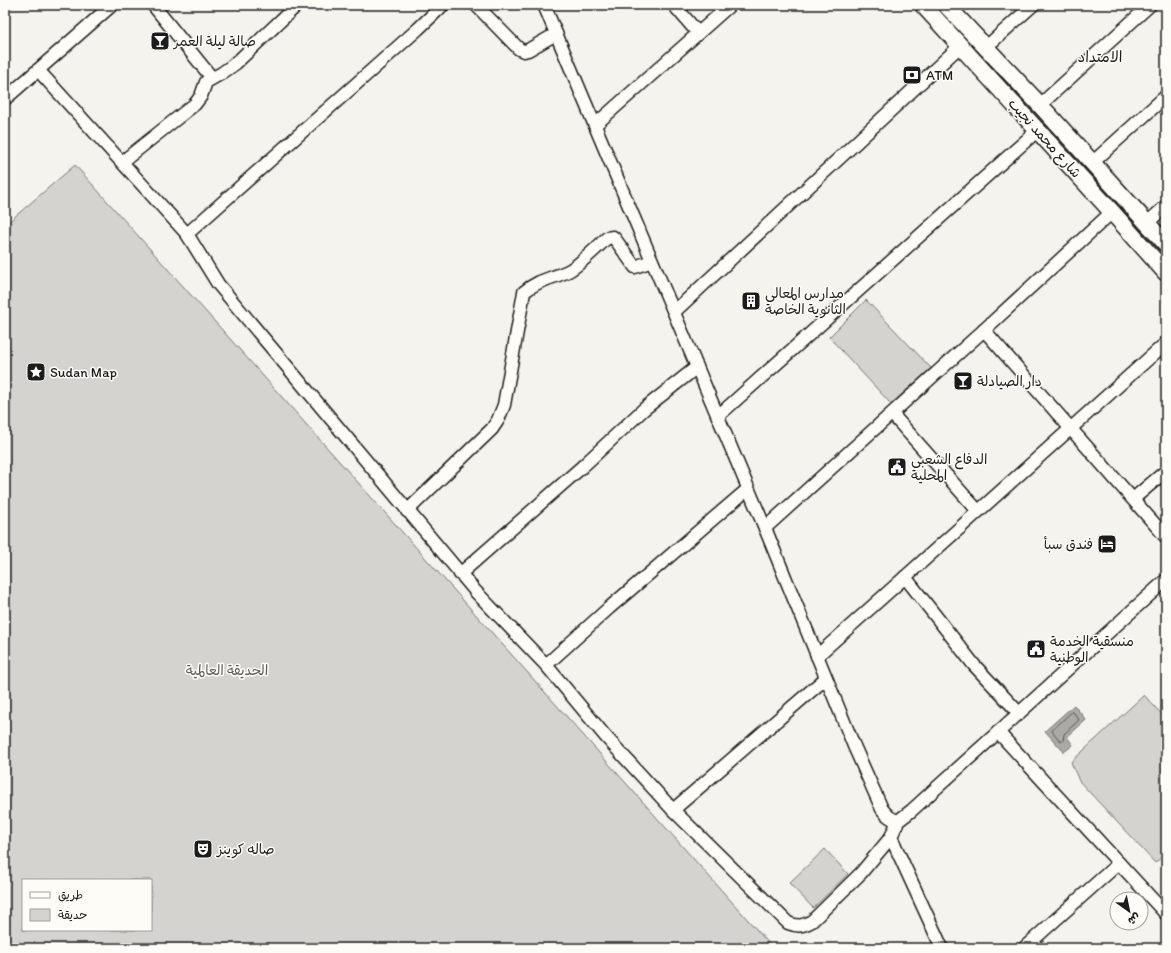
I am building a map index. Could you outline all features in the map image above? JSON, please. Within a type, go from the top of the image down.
[{"type":"main road","name":"شارع محمد نجيب","points":[[923,5],[1038,130],[1166,273]]},
{"type":"main road","name":"شارع محمد نجيب","points":[[946,5],[1040,105],[1166,244]]},
{"type":"street","points":[[5,99],[112,5]]},
{"type":"street","points":[[153,5],[212,78]]},
{"type":"street","points":[[122,162],[195,104],[201,96],[206,82],[236,63],[297,5]]},
{"type":"street","points":[[187,234],[402,44],[443,5]]},
{"type":"street","points":[[476,5],[519,49],[524,51],[556,34]]},
{"type":"street","points":[[544,5],[882,809],[893,820],[898,820]]},
{"type":"street","points":[[674,5],[698,33]]},
{"type":"street","points":[[595,125],[730,5]]},
{"type":"street","points":[[986,48],[1033,5]]},
{"type":"street","points":[[1040,105],[1150,5]]},
{"type":"street","points":[[674,312],[960,46]]},
{"type":"street","points":[[38,70],[187,234],[218,284],[460,574],[546,665],[606,737],[673,810],[788,923],[796,926],[812,921],[862,873],[891,837],[898,820],[911,811],[1166,580]]},
{"type":"street","points":[[1092,163],[1166,96]]},
{"type":"street","points":[[718,416],[1038,130]]},
{"type":"street","points":[[1147,223],[1166,206]]},
{"type":"street","points":[[765,528],[892,414],[1112,212]]},
{"type":"street","points":[[407,511],[492,428],[498,420],[504,405],[524,292],[531,285],[568,272],[610,237],[615,239],[635,267],[652,261]]},
{"type":"street","points":[[984,330],[1071,427],[1166,537]]},
{"type":"street","points":[[817,656],[1166,343]]},
{"type":"street","points":[[460,574],[577,471],[644,409],[697,367]]},
{"type":"street","points":[[892,414],[978,511]]},
{"type":"street","points":[[1133,499],[1166,471]]},
{"type":"street","points":[[546,665],[609,608],[748,489]]},
{"type":"street","points":[[905,577],[974,665],[1019,713]]},
{"type":"street","points":[[673,810],[826,678]]},
{"type":"street","points":[[998,732],[1164,909]]},
{"type":"street","points":[[891,837],[942,948]]},
{"type":"street","points":[[1024,948],[1120,863]]},
{"type":"green space","name":"الحديقة العالمية","points":[[75,165],[773,948],[5,948],[5,225]]},
{"type":"green space","points":[[866,300],[931,368],[891,404],[829,337]]},
{"type":"green space","points":[[1144,695],[1166,719],[1166,853],[1155,863],[1079,781],[1071,762]]},
{"type":"green space","points":[[825,849],[848,874],[813,908],[789,883]]},
{"type":"water","points":[[1074,705],[1086,720],[1067,737],[1073,745],[1064,752],[1045,731]]},
{"type":"place","name":"صالة ليلة العمر","points":[[160,41]]},
{"type":"place","name":"ATM","points":[[912,75]]},
{"type":"place","name":"مدارس المعالي الثانوية الخاصة","points":[[751,301]]},
{"type":"place","name":"Sudan Map","points":[[36,372]]},
{"type":"place","name":"دار الصيادلة","points":[[963,381]]},
{"type":"place","name":"الدفاع الشعبي المحلية","points":[[897,467]]},
{"type":"place","name":"فندق سبأ","points":[[1107,544]]},
{"type":"place","name":"منسقية الخدمة الوطنية","points":[[1036,649]]},
{"type":"place","name":"صاله كوينز","points":[[203,849]]},
{"type":"district","name":"الامتداد","points":[[1100,57]]}]
